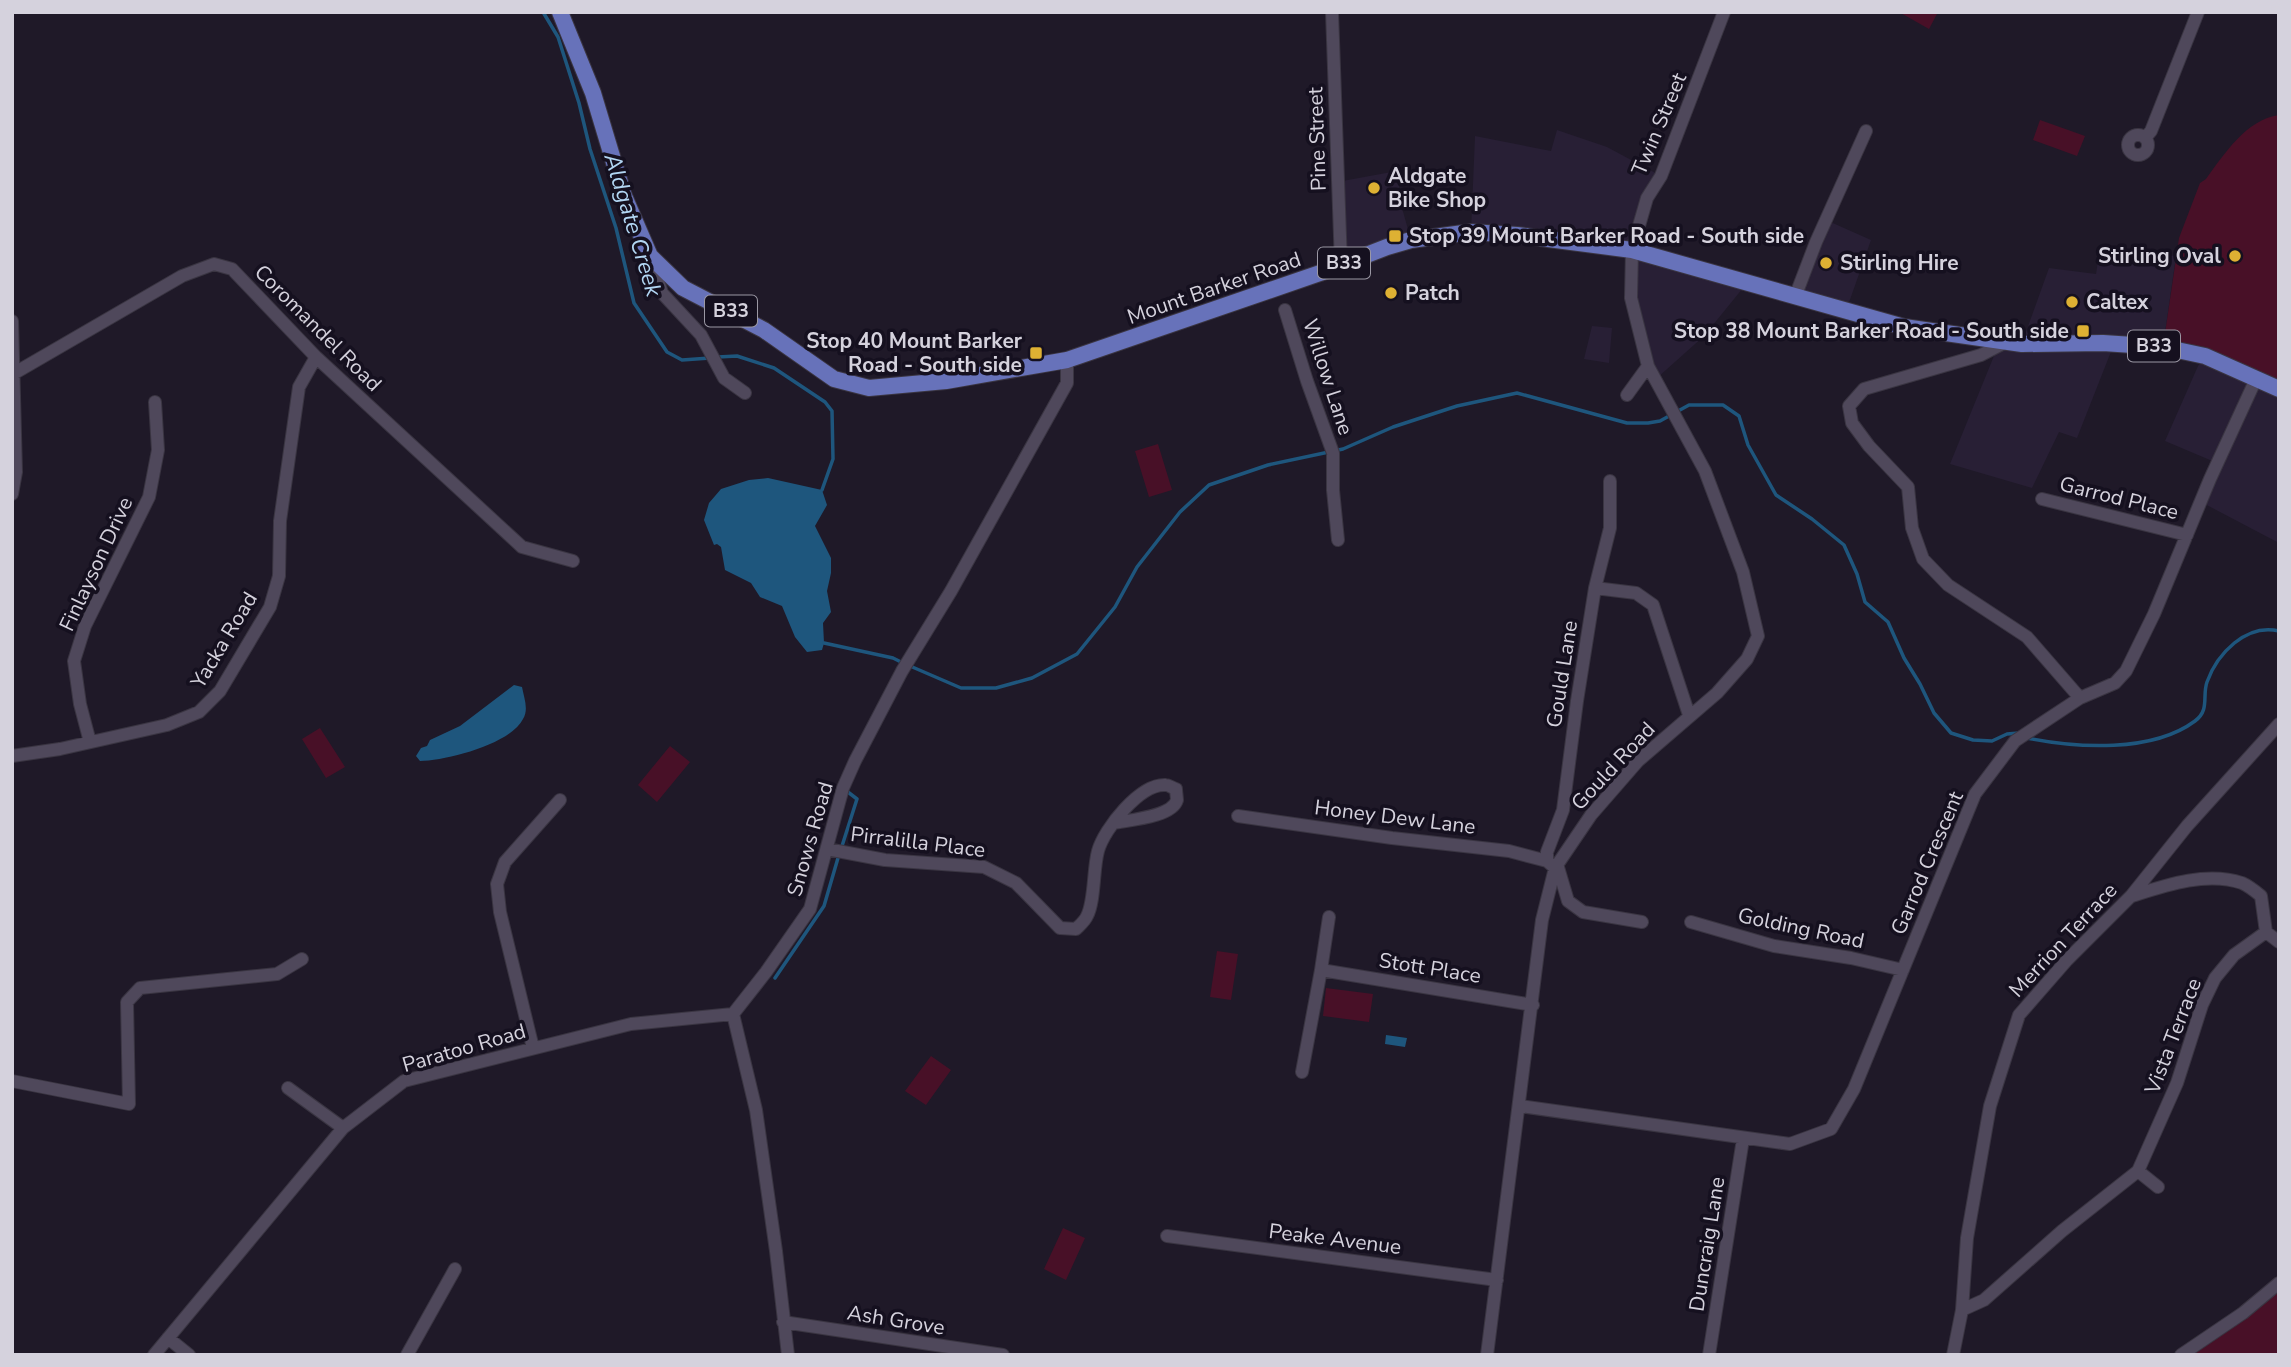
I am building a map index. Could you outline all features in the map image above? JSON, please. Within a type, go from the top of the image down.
[{"type":"main road","name":"Mount Barker Road","points":[[560,12],[593,93],[624,196],[650,256],[683,288],[764,330],[834,379],[869,388],[946,381],[1067,360],[1411,240],[1471,232],[1517,235],[1632,250],[1904,327],[2006,342],[2163,346],[2205,356],[2279,390]]},
{"type":"street","name":"Pine Street","points":[[1332,12],[1341,264]]},
{"type":"street","name":"Twin Street","points":[[1632,250],[1647,198],[1661,176],[1724,12]]},
{"type":"street","points":[[2145,138],[2151,131],[2197,12]]},
{"type":"street","points":[[1795,297],[1816,242],[1866,131]]},
{"type":"street","name":"Gould Road","points":[[1487,1355],[1542,920],[1553,864],[1638,761],[1717,693],[1747,659],[1758,636],[1738,560],[1705,471],[1648,366],[1631,298],[1632,250]]},
{"type":"street","points":[[650,256],[662,293],[701,335],[724,378],[745,393]]},
{"type":"street","name":"Coromandel Road","points":[[13,374],[182,276],[214,264],[232,269],[316,357],[522,547],[573,561]]},
{"type":"street","name":"Willow Lane","points":[[1285,310],[1331,449],[1338,540]]},
{"type":"street","points":[[12,321],[16,472],[12,494]]},
{"type":"street","points":[[2006,342],[1981,355],[1864,389],[1849,406],[1852,423],[1869,446],[1908,487],[1912,528],[1923,559],[1948,585],[2027,637],[2080,698]]},
{"type":"street","name":"Yacka Road","points":[[12,756],[167,725],[199,712],[220,691],[270,607],[279,576],[280,521],[299,387],[316,357]]},
{"type":"street","name":"Snows Road","points":[[733,1014],[810,909],[843,788],[855,761],[902,671],[951,591],[1067,383],[1067,360]]},
{"type":"street","points":[[1627,395],[1648,366]]},
{"type":"street","name":"Garrod Crescent","points":[[1520,1106],[1790,1144],[1831,1129],[1854,1089],[1975,794],[2015,741],[2080,698],[2115,683],[2126,671],[2154,614],[2256,379]]},
{"type":"street","name":"Finlayson Drive","points":[[90,742],[80,704],[74,662],[85,626],[149,497],[158,450],[155,402]]},
{"type":"street","name":"Gould Lane","points":[[1553,864],[1547,852],[1563,810],[1595,588],[1610,528],[1610,481]]},
{"type":"street","name":"Garrod Place","points":[[2042,499],[2187,535]]},
{"type":"street","points":[[1595,588],[1636,593],[1653,605],[1689,715]]},
{"type":"street","name":"Merrion Terrace","points":[[1953,1355],[1962,1310],[1967,1238],[1990,1106],[2019,1015],[2067,960],[2132,896],[2188,826],[2279,724]]},
{"type":"street","name":"Pirralilla Place","points":[[827,849],[885,860],[984,867],[1016,883],[1060,928],[1076,929],[1088,916],[1097,851],[1104,835],[1114,823],[1134,799],[1147,790],[1166,785],[1176,789],[1177,800],[1171,809],[1153,816],[1114,823]]},
{"type":"street","points":[[533,1048],[500,912],[497,884],[505,862],[560,800]]},
{"type":"street","name":"Honey Dew Lane","points":[[1238,816],[1509,851],[1553,864]]},
{"type":"street","points":[[1553,864],[1568,901],[1583,912],[1642,922]]},
{"type":"street","points":[[2132,896],[2206,878],[2245,884],[2261,896],[2266,932],[2279,942]]},
{"type":"street","points":[[1302,1072],[1328,917]]},
{"type":"street","name":"Golding Road","points":[[1690,922],[1774,946],[1851,958],[1903,970]]},
{"type":"street","name":"Vista Terrace","points":[[1962,1310],[1983,1300],[2062,1231],[2137,1171],[2177,1083],[2202,1005],[2216,978],[2234,955],[2266,932]]},
{"type":"street","points":[[12,1081],[129,1104],[127,1002],[140,988],[276,974],[302,958]]},
{"type":"street","name":"Stott Place","points":[[1321,970],[1533,1005]]},
{"type":"street","points":[[733,1014],[755,1110],[788,1355]]},
{"type":"street","name":"Paratoo Road","points":[[154,1355],[343,1128],[404,1081],[631,1024],[733,1014]]},
{"type":"street","points":[[288,1087],[343,1128]]},
{"type":"street","name":"Duncraig Lane","points":[[1709,1355],[1743,1139]]},
{"type":"street","points":[[2137,1171],[2158,1187]]},
{"type":"street","name":"Peake Avenue","points":[[1167,1236],[1497,1280]]},
{"type":"street","points":[[407,1355],[455,1269]]},
{"type":"street","points":[[2181,1355],[2243,1313],[2279,1283]]},
{"type":"street","name":"Ash Grove","points":[[783,1322],[1003,1355]]},
{"type":"street","points":[[169,1338],[189,1355]]},
{"type":"shaded area","points":[[1899,12],[1938,12],[1929,29]]},
{"type":"shaded area","name":"Stirling Oval","points":[[2279,115],[2279,389],[2163,347],[2179,238],[2200,183],[2246,131],[2256,123]]},
{"type":"shaded area","points":[[2040,120],[2085,136],[2077,156],[2033,140]]},
{"type":"shaded area","points":[[1557,130],[1607,147],[1661,176],[1632,250],[1471,232],[1475,136],[1551,151]]},
{"type":"shaded area","points":[[1397,171],[1402,208],[1411,240],[1341,264],[1337,182]]},
{"type":"shaded area","points":[[1826,220],[1871,240],[1846,311],[1795,297]]},
{"type":"shaded area","points":[[2100,248],[2176,256],[2163,347],[2114,344],[2077,438],[2059,432],[2032,488],[1950,464],[1998,346],[2022,343],[2049,268],[2096,274]]},
{"type":"shaded area","points":[[1632,250],[1747,283],[1704,336],[1657,378],[1631,298]]},
{"type":"shaded area","points":[[1592,326],[1612,328],[1609,363],[1584,359]]},
{"type":"shaded area","points":[[2205,356],[2279,389],[2279,543],[2201,502],[2217,463],[2165,441]]},
{"type":"shaded area","points":[[1158,444],[1172,490],[1149,497],[1135,451]]},
{"type":"shaded area","points":[[320,728],[345,767],[326,778],[302,739]]},
{"type":"shaded area","points":[[670,746],[690,762],[657,802],[638,785]]},
{"type":"shaded area","points":[[1217,951],[1238,954],[1231,1000],[1210,997]]},
{"type":"shaded area","points":[[1326,988],[1373,994],[1369,1022],[1323,1016]]},
{"type":"shaded area","points":[[931,1056],[951,1070],[926,1105],[905,1091]]},
{"type":"shaded area","points":[[1063,1228],[1085,1238],[1066,1280],[1044,1269]]},
{"type":"shaded area","points":[[2279,1283],[2279,1355],[2181,1355]]},
{"type":"water","points":[[768,478],[822,490],[827,505],[815,526],[831,558],[827,591],[831,612],[823,623],[822,650],[807,652],[795,637],[782,606],[760,597],[751,583],[725,570],[721,547],[714,545],[704,520],[709,503],[721,489],[749,480]]},
{"type":"water","points":[[514,685],[522,687],[526,711],[516,728],[505,736],[477,749],[445,758],[420,761],[416,756],[430,740],[460,726]]},
{"type":"water","points":[[1386,1035],[1407,1038],[1405,1047],[1385,1044]]},
{"type":"waterway","name":"Aldgate Creek","points":[[543,12],[558,37],[579,103],[590,149],[616,228],[634,303],[667,352],[682,360],[710,358]]},
{"type":"waterway","name":"Aldgate Creek","points":[[718,357],[737,356],[774,368],[825,402],[832,411],[833,459],[822,490]]},
{"type":"waterway","points":[[910,666],[961,688],[996,688],[1032,678],[1077,654],[1115,607],[1137,567],[1180,512],[1209,485],[1268,465],[1343,449],[1393,427],[1457,406],[1517,393],[1627,423],[1660,421],[1689,405],[1723,405],[1739,416],[1748,445],[1776,495],[1844,545],[1857,574],[1865,602],[1888,622],[1934,713],[1951,733],[1973,740],[1992,741],[2007,734],[2019,733]]},
{"type":"waterway","points":[[2027,738],[2068,744],[2114,745],[2158,739],[2177,731],[2200,717],[2204,708],[2207,682],[2225,651],[2244,636],[2267,630],[2279,631]]},
{"type":"waterway","points":[[824,643],[893,658],[903,663]]},
{"type":"waterway","points":[[842,846],[857,799],[844,789]]},
{"type":"waterway","points":[[775,978],[824,906],[838,858]]},
{"type":"place","name":"Aldgate Bike Shop","points":[[1374,188]]},
{"type":"place","name":"Stop 39 Mount Barker Road - South side","points":[[1395,236]]},
{"type":"place","name":"Stirling Oval","points":[[2235,256]]},
{"type":"place","name":"Stirling Hire","points":[[1826,263]]},
{"type":"place","name":"Patch","points":[[1391,293]]},
{"type":"place","name":"Caltex","points":[[2072,302]]},
{"type":"place","name":"Stop 38 Mount Barker Road - South side","points":[[2083,331]]},
{"type":"place","name":"Stop 40 Mount Barker Road - South side","points":[[1036,353]]}]
